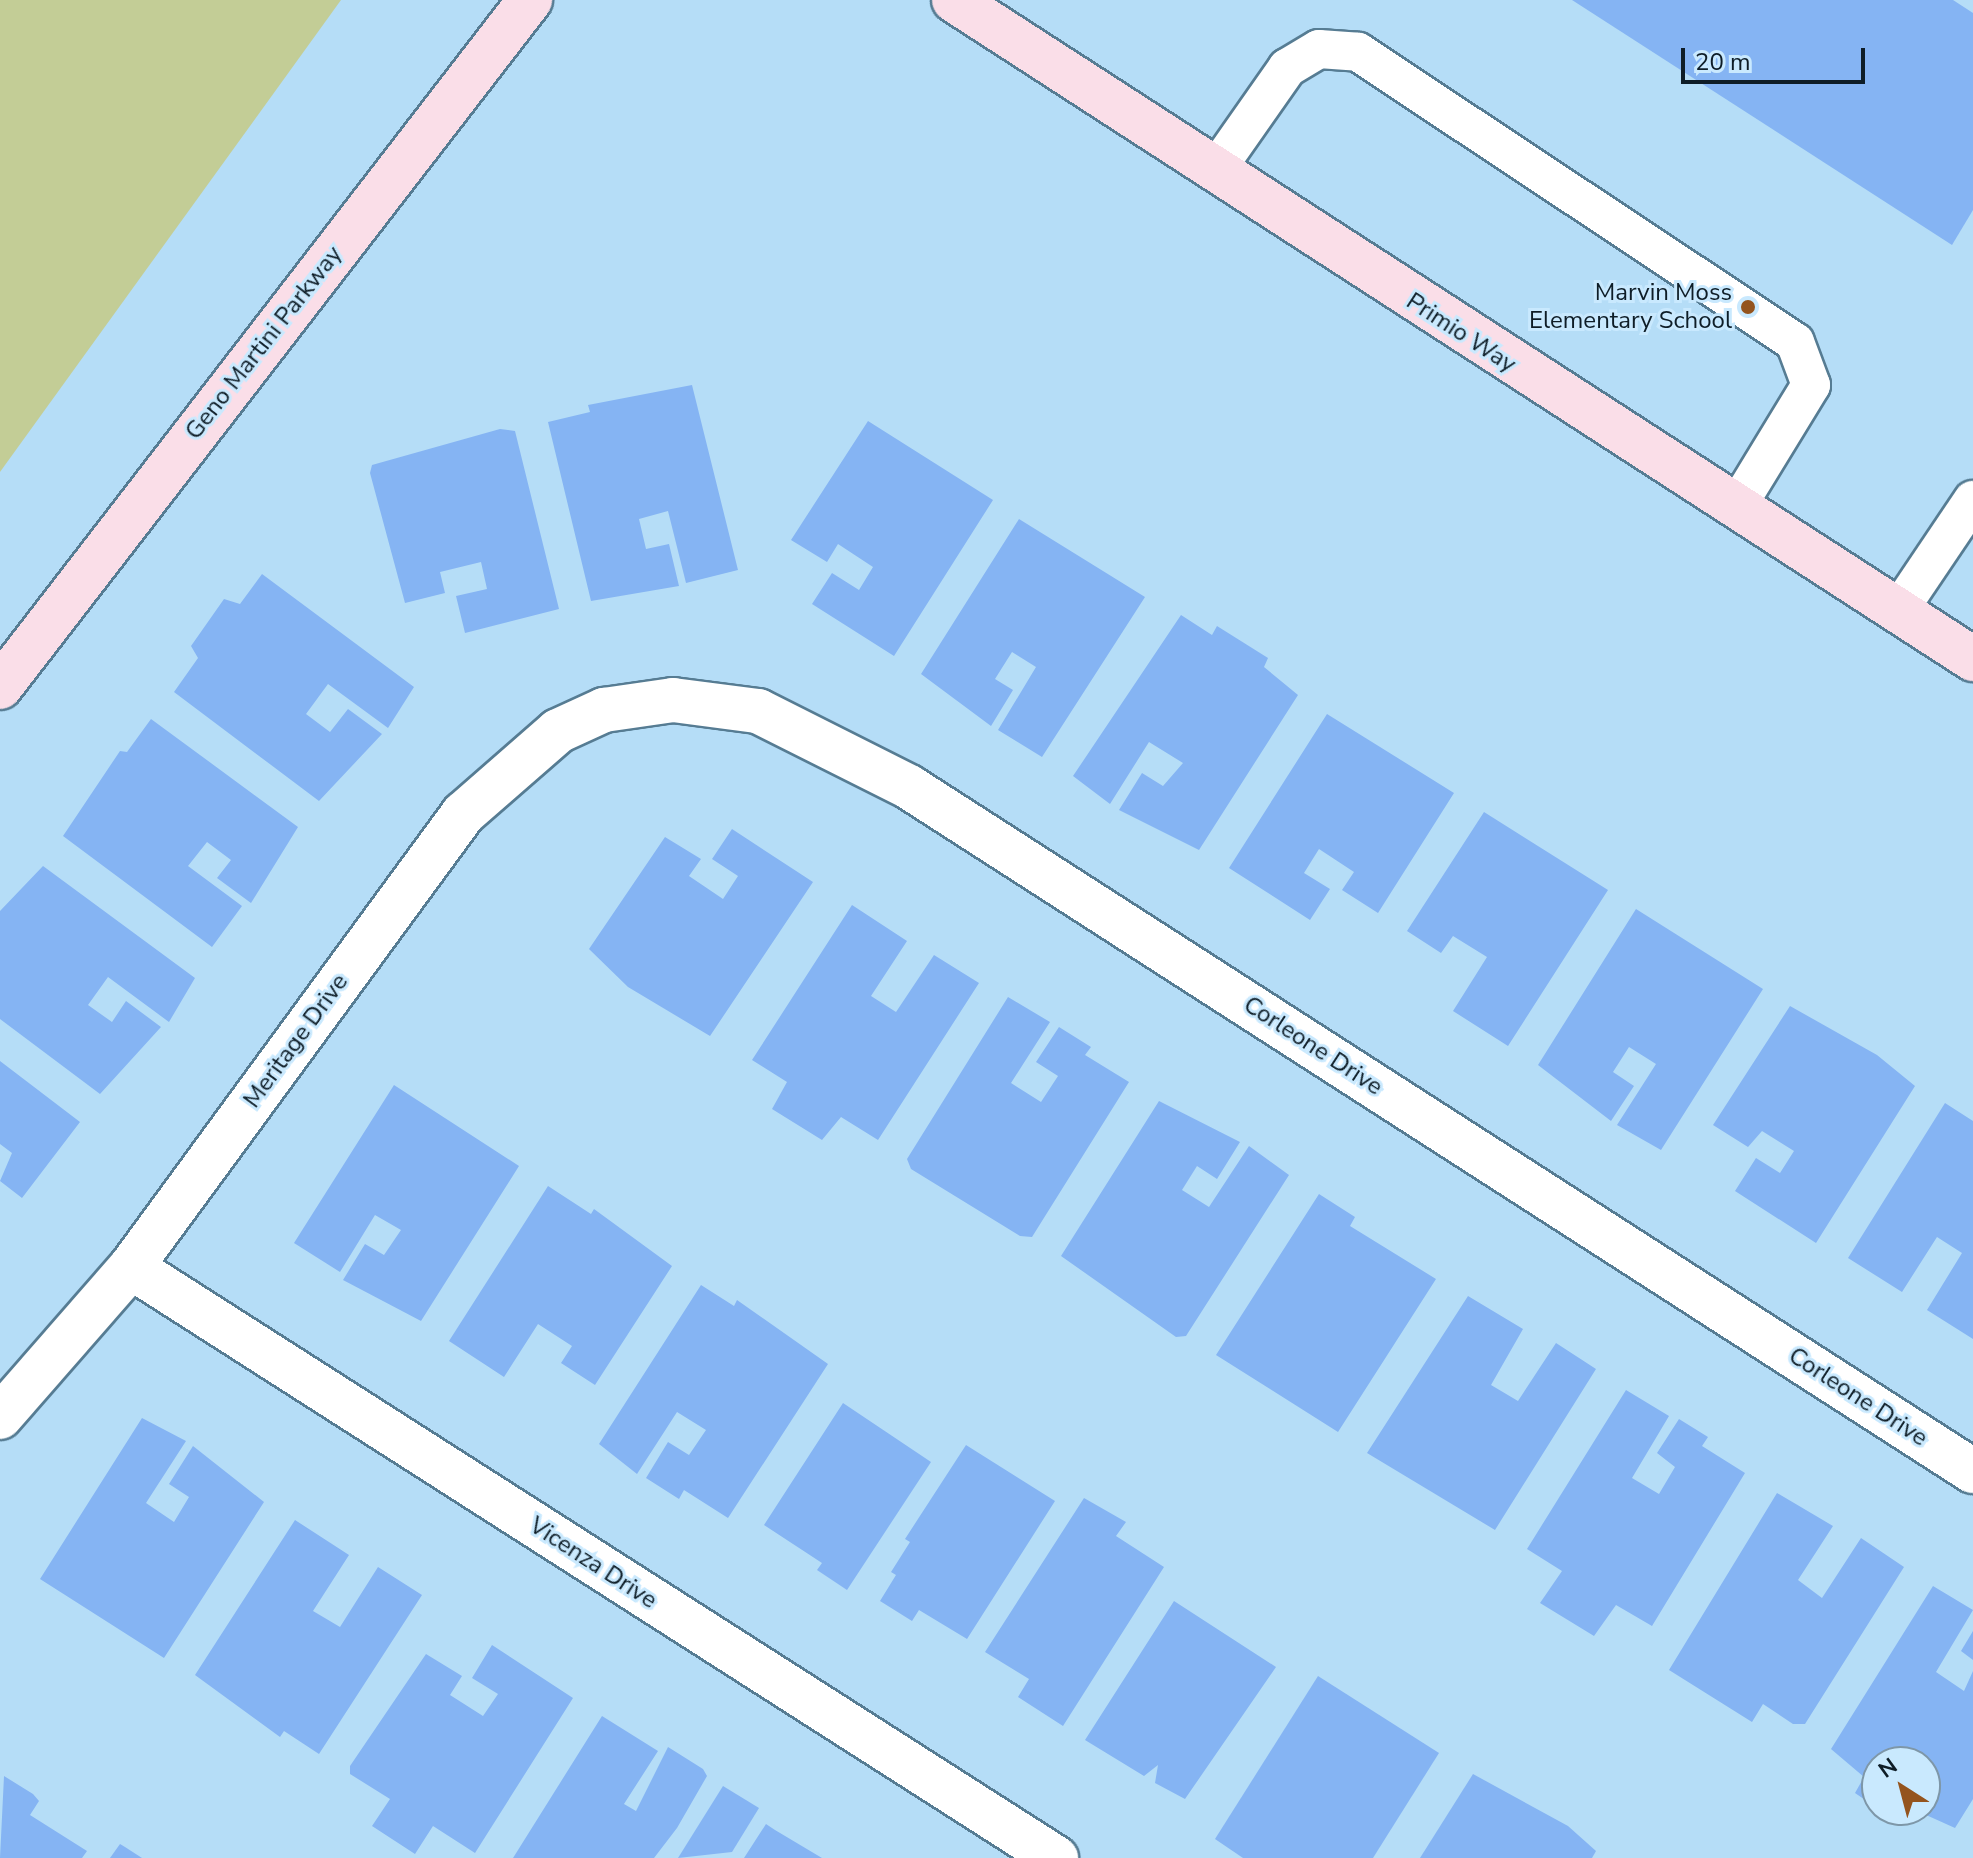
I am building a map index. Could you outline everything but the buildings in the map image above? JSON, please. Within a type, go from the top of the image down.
[{"type":"street","name":"Geno Martini Parkway","points":[[0,687],[530,0]]},
{"type":"street","name":"Primio Way","points":[[954,0],[1973,659]]},
{"type":"street","name":"Corleone Drive","points":[[624,707],[673,700],[758,711],[909,787],[1973,1471]]},
{"type":"street","name":"Meritage Drive","points":[[0,1417],[131,1267],[463,814],[558,731],[624,707]]},
{"type":"street","name":"Vicenza Drive","points":[[131,1267],[1056,1858]]},
{"type":"lane","points":[[1215,171],[1273,84],[1319,49],[1358,52],[1423,94],[1795,342],[1811,385],[1736,508]]},
{"type":"lane","points":[[1898,611],[1973,500]]},
{"type":"green space","points":[[0,0],[341,0],[0,472]]},
{"type":"place","name":"Marvin Moss Elementary School","points":[[1748,307]]}]
